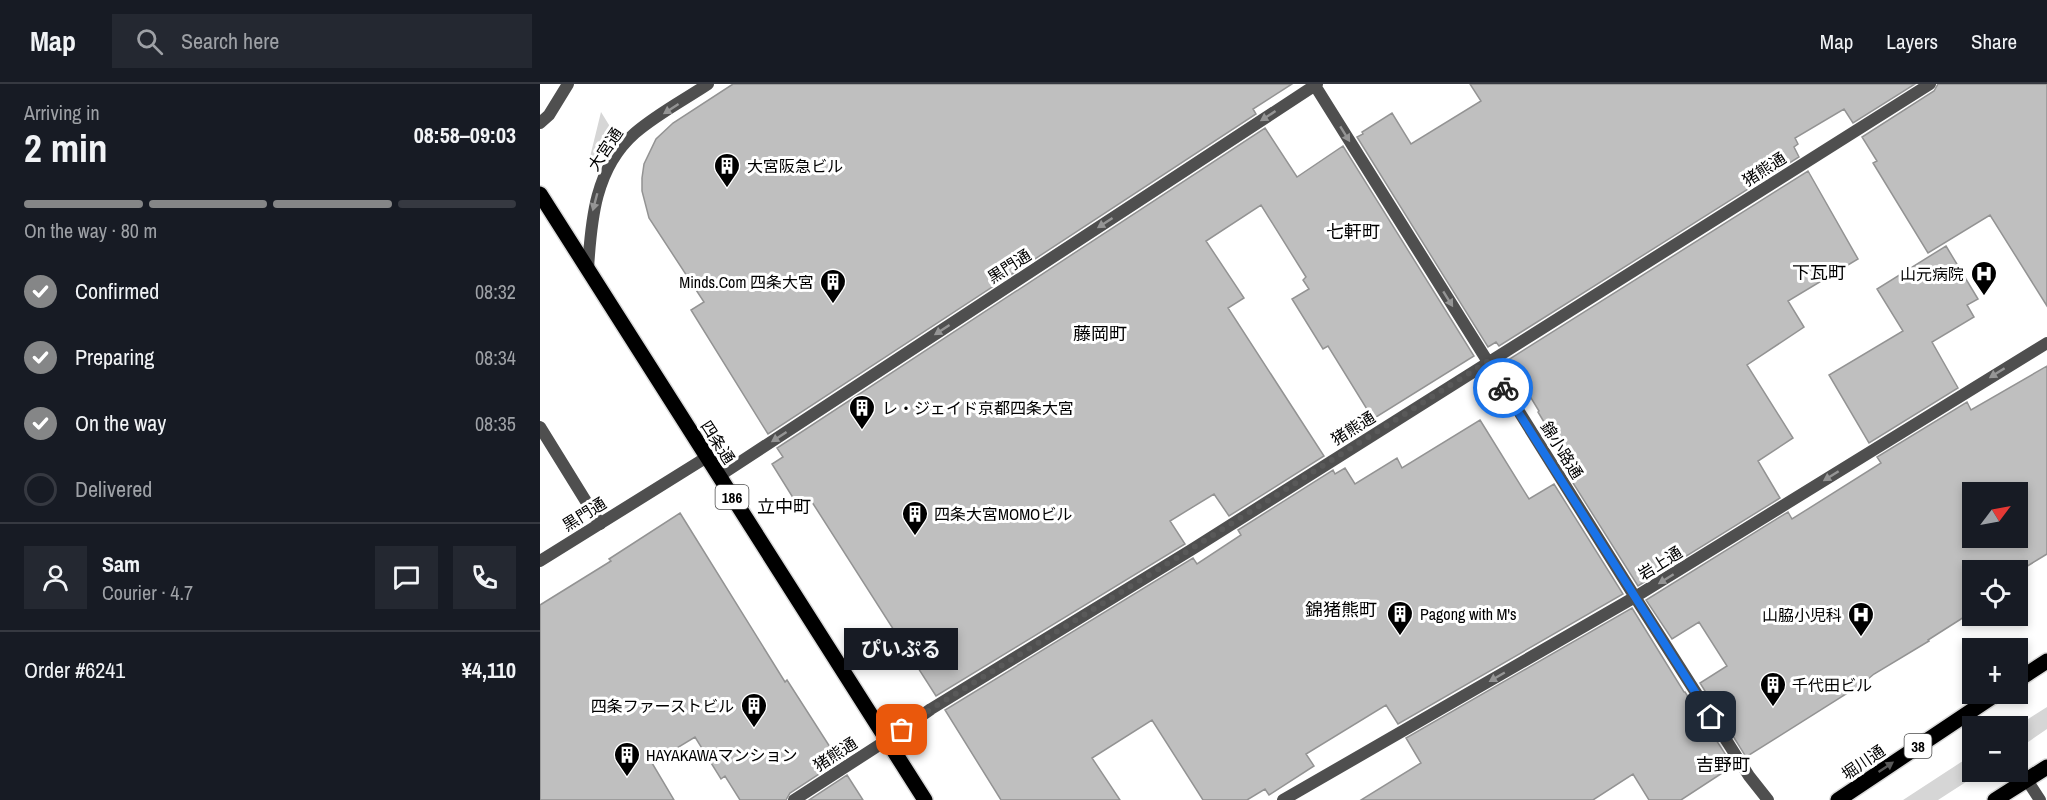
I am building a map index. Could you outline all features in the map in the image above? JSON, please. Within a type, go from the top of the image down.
[{"type":"main road","name":"四条通","points":[[540,194],[925,800]]},
{"type":"main road","points":[[2028,673],[2047,661]]},
{"type":"main road","name":"堀川通","points":[[1838,800],[1982,704]]},
{"type":"main road","points":[[2028,779],[2047,767]]},
{"type":"main road","points":[[1995,800],[2024,782]]},
{"type":"street","points":[[540,123],[549,115],[568,84]]},
{"type":"street","name":"大宮通","points":[[588,269],[590,228],[596,198],[607,170],[634,134],[708,84]]},
{"type":"street","name":"錦小路通","points":[[1316,84],[1635,597],[1749,776],[1768,800]]},
{"type":"street","name":"黒門通","points":[[719,476],[1316,84]]},
{"type":"street","name":"猪熊通","points":[[794,800],[887,741],[931,709],[1201,543],[1930,84]]},
{"type":"street","name":"岩上通","points":[[1283,800],[1635,597],[2047,343]]},
{"type":"street","points":[[540,427],[600,524]]},
{"type":"street","name":"黒門通","points":[[540,561],[707,457]]},
{"type":"street","points":[[2028,782],[2040,800]]},
{"type":"shaded area","points":[[601,112],[614,133],[595,163],[590,157]]},
{"type":"shaded area","points":[[2047,707],[2047,729],[2028,742],[2028,719]]},
{"type":"shaded area","points":[[1962,762],[1962,782],[1966,782],[1938,800],[1903,800]]},
{"type":"building","points":[[733,84],[1292,84],[1253,109],[1256,114],[768,434],[691,310],[704,302],[649,218],[642,191],[644,164],[656,139],[673,123]]},
{"type":"building","points":[[1470,84],[1915,84],[1853,123],[1844,109],[1795,138],[1798,144],[1794,147],[1799,157],[1499,346],[1496,342],[1488,347],[1357,137],[1392,113],[1411,144],[1481,101]]},
{"type":"building","points":[[1938,84],[2047,84],[2047,306],[1990,215],[1928,253],[1873,163],[1877,161],[1862,137],[1934,91]]},
{"type":"building","points":[[1265,128],[1297,177],[1343,146],[1474,356],[1373,419],[1328,346],[1323,349],[1292,299],[1309,289],[1303,280],[1306,277],[1261,205],[1206,241],[1244,298],[1228,308],[1324,456],[1229,516],[1214,494],[1170,521],[1185,544],[936,696],[812,502],[800,509],[772,464],[783,457],[777,448]]},
{"type":"building","points":[[1808,171],[1858,259],[1788,301],[1804,327],[1747,365],[1793,438],[1758,461],[1780,498],[1638,586],[1568,475],[1574,472],[1508,360]]},
{"type":"building","points":[[1946,246],[1978,299],[1967,305],[1974,317],[1932,342],[1958,388],[1869,443],[1829,375],[1903,331],[1877,289]]},
{"type":"building","points":[[2047,366],[2047,554],[2028,566],[2028,560],[1962,560],[1962,618],[1746,757],[1700,683],[1727,666],[1699,622],[1672,639],[1646,600],[1788,512],[1792,519],[1881,463],[1877,457],[1967,402],[1971,410]]},
{"type":"building","points":[[1480,420],[1529,499],[1554,484],[1623,594],[1398,724],[1386,705],[1306,754],[1314,766],[1269,795],[1265,789],[1247,800],[1203,800],[1152,720],[1092,758],[1120,800],[1001,800],[945,710],[1193,558],[1197,564],[1241,535],[1238,530],[1333,470],[1335,474],[1345,468],[1355,484],[1397,458],[1402,468]]},
{"type":"building","points":[[680,513],[785,682],[787,680],[839,761],[790,793],[786,800],[740,800],[725,776],[721,779],[695,737],[652,763],[674,800],[540,800],[540,605],[611,561],[609,559]]},
{"type":"building","points":[[1632,608],[1733,766],[1681,800],[1649,800],[1633,774],[1593,800],[1361,800],[1421,763],[1406,738]]},
{"type":"building","points":[[847,775],[863,800],[809,800]]},
{"type":"way so far","points":[[902,730],[931,709],[1191,549],[1487,362],[1503,388]]},
{"type":"place","name":"大宮阪急ビル","points":[[727,189]]},
{"type":"place","name":"山元病院","points":[[1984,297]]},
{"type":"place","name":"Minds.Com 四条大宮","points":[[833,305]]},
{"type":"place","name":"レ・ジェイド京都四条大宮","points":[[862,431]]},
{"type":"place","name":"四条大宮MOMOビル","points":[[915,537]]},
{"type":"place","name":"Pagong with M's","points":[[1400,637]]},
{"type":"place","name":"山脇小児科","points":[[1861,638]]},
{"type":"place","name":"千代田ビル","points":[[1773,708]]},
{"type":"place","name":"四条ファーストビル","points":[[754,729]]},
{"type":"place","name":"ぴいぷる","points":[[902,730]]},
{"type":"place","name":"HAYAKAWAマンション","points":[[627,778]]},
{"type":"district","name":"七軒町","points":[[1353,231]]},
{"type":"district","name":"下瓦町","points":[[1819,272]]},
{"type":"district","name":"藤岡町","points":[[1100,333]]},
{"type":"district","name":"立中町","points":[[784,506]]},
{"type":"district","name":"錦猪熊町","points":[[1341,609]]},
{"type":"district","name":"吉野町","points":[[1723,764]]},
{"type":"route","points":[[1503,388],[1711,717]]}]
